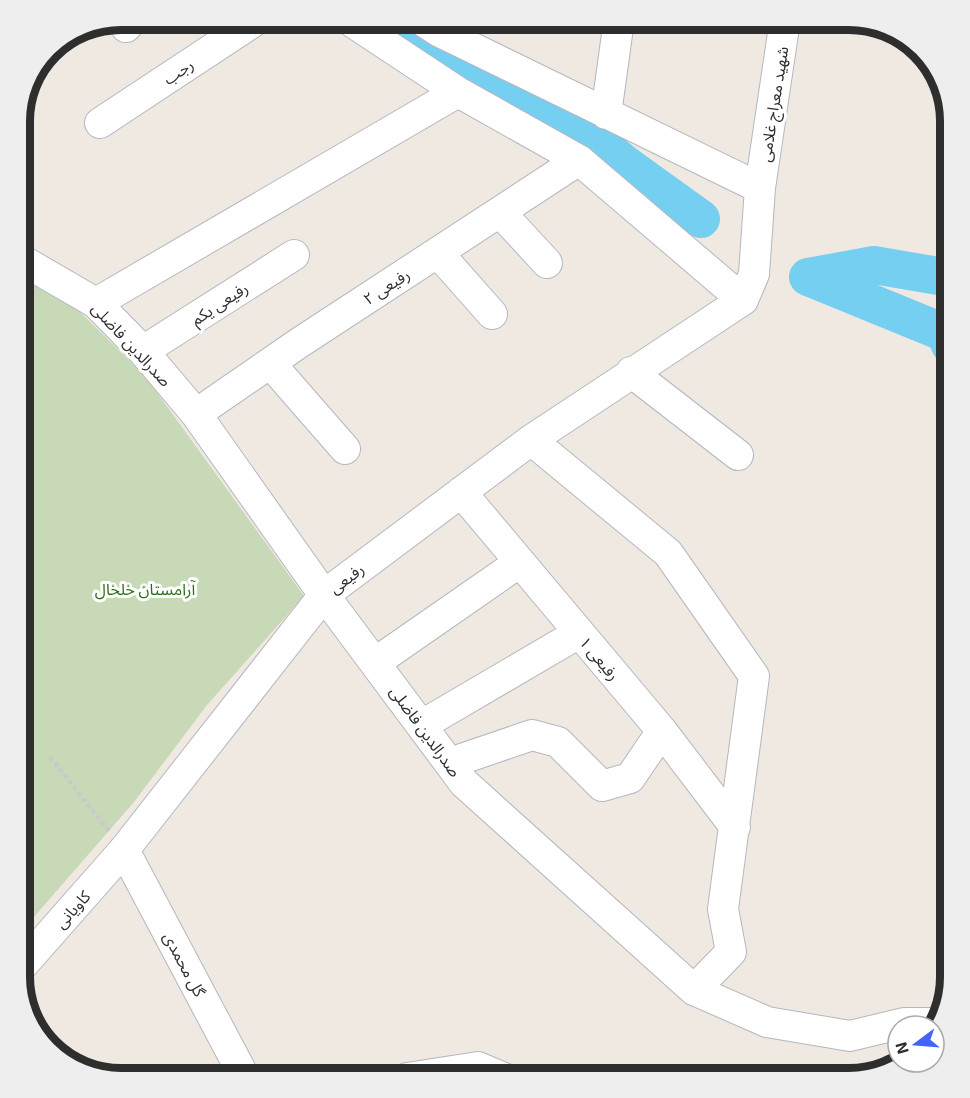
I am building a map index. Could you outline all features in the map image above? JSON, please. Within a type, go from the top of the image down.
[{"type":"street","name":"رجب","points":[[100,123],[241,30]]},
{"type":"street","points":[[364,30],[458,92],[579,160],[743,300]]},
{"type":"street","points":[[446,30],[606,114],[760,188]]},
{"type":"street","points":[[606,114],[618,30]]},
{"type":"street","name":"شهید معراج غلامی","points":[[743,300],[754,274],[760,188],[784,30]]},
{"type":"street","points":[[96,303],[458,92]]},
{"type":"street","name":"رفیعی ۲","points":[[196,414],[579,160]]},
{"type":"street","points":[[500,212],[547,263]]},
{"type":"street","points":[[438,253],[492,314]]},
{"type":"street","name":"رفیعی یکم","points":[[143,351],[294,255]]},
{"type":"street","name":"صدرالدین فاضلی","points":[[30,265],[96,303],[143,351],[196,414],[324,595],[464,783],[694,990],[767,1022],[850,1036],[886,1027]]},
{"type":"street","name":"رفیعی","points":[[124,850],[324,595],[531,440],[743,300]]},
{"type":"street","points":[[270,363],[345,449]]},
{"type":"street","points":[[632,372],[738,455]]},
{"type":"street","points":[[531,440],[668,553],[754,676],[723,909],[731,952],[694,990]]},
{"type":"street","name":"رفیعی ۱","points":[[461,492],[662,731],[735,827]]},
{"type":"street","points":[[376,662],[520,562]]},
{"type":"street","points":[[422,724],[579,633]]},
{"type":"street","points":[[450,763],[532,735],[558,742],[602,786],[630,778],[662,731]]},
{"type":"street","name":"کاویانی","points":[[30,957],[124,850]]},
{"type":"street","name":"گل محمدی","points":[[124,850],[240,1068]]},
{"type":"path","points":[[50,757],[124,850]]},
{"type":"green space","name":"آرامستان خلخال","points":[[30,280],[74,306],[145,376],[304,596],[207,705],[134,802],[30,922]]},
{"type":"waterway","points":[[405,30],[456,65],[573,122],[626,165],[701,219]]},
{"type":"waterway","points":[[808,277],[874,265],[940,276]]},
{"type":"waterway","points":[[808,277],[940,331]]}]
